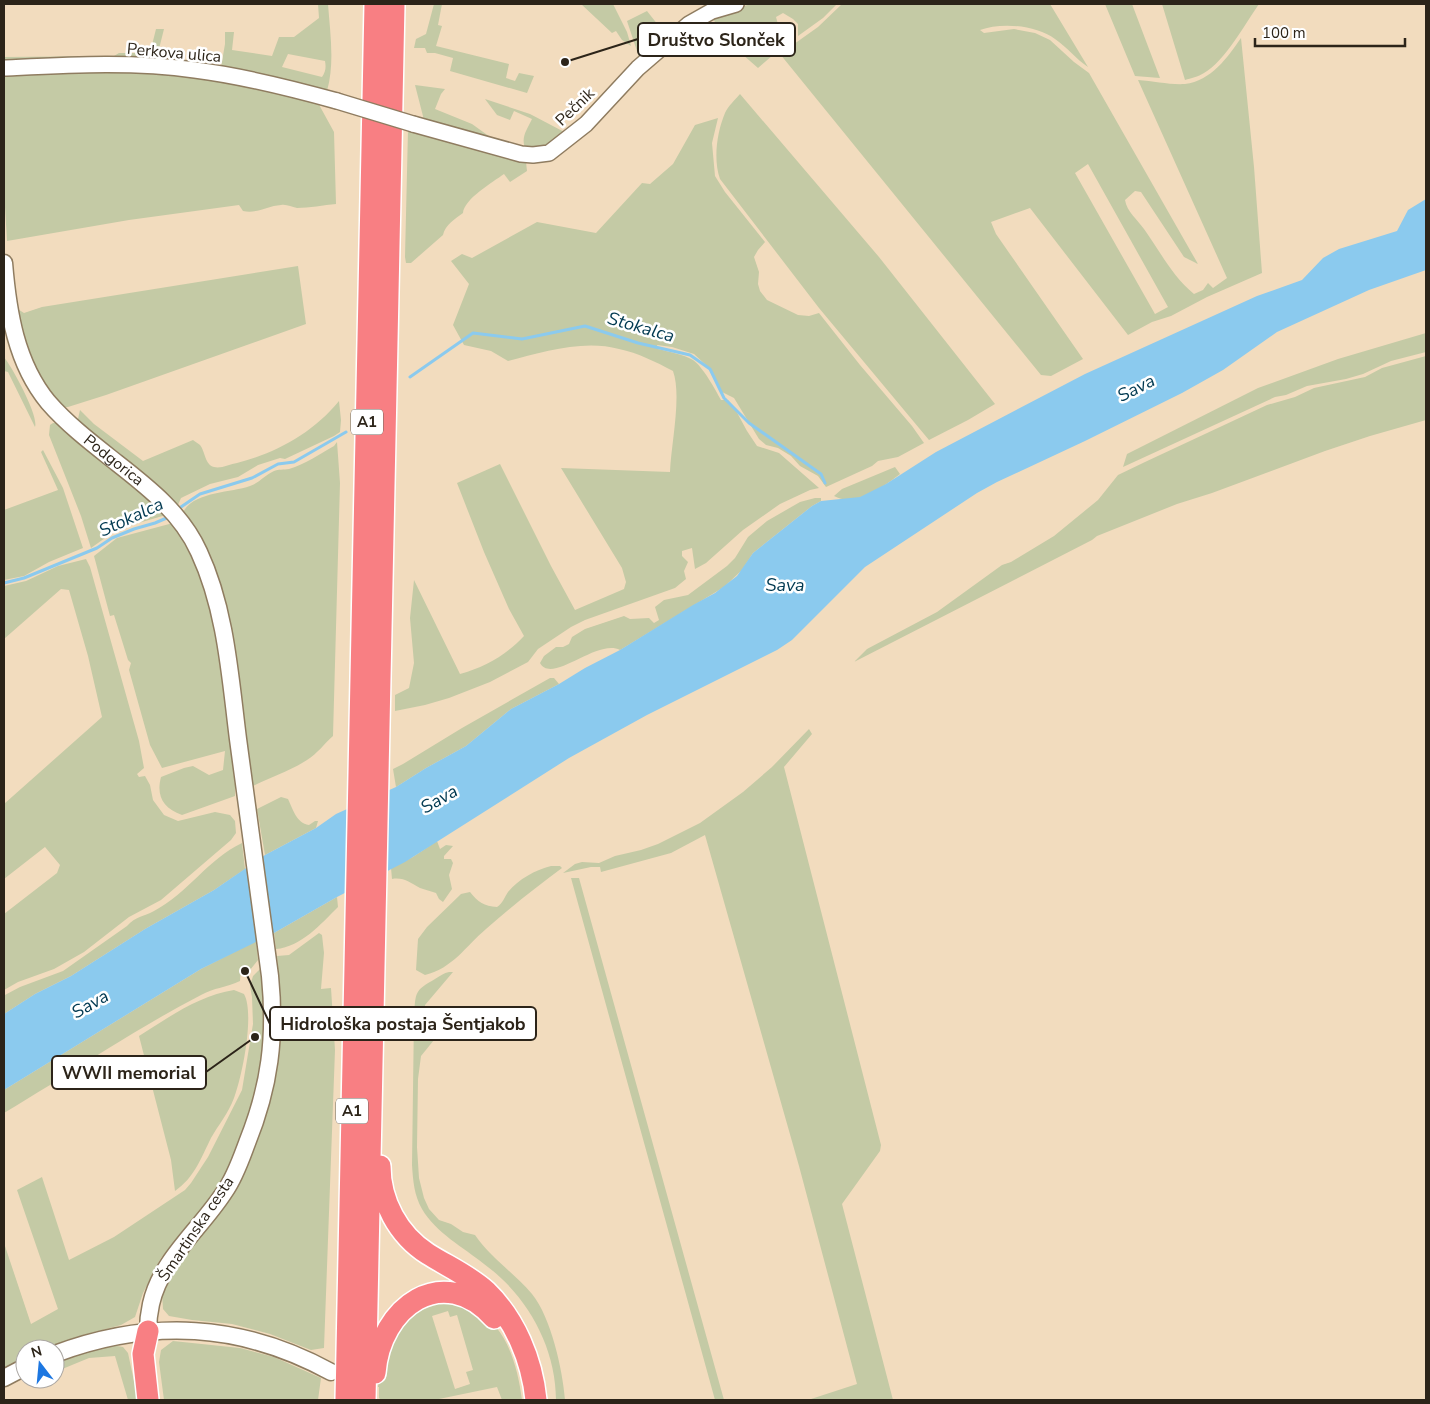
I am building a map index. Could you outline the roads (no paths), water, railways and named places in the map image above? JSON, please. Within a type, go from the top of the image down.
[{"type":"highway","points":[[361,4],[364,116],[372,134]]},
{"type":"highway","name":"A1","points":[[365,1400],[375,899],[370,706],[372,134],[376,4]]},
{"type":"highway","name":"A1","points":[[346,1400],[356,909],[370,706],[394,4]]},
{"type":"highway","points":[[392,98],[402,70],[407,4]]},
{"type":"highway","points":[[372,1032],[380,1059],[381,1180],[385,1199],[393,1217],[414,1244],[471,1278],[486,1291],[504,1312],[524,1349],[533,1375],[536,1400]]},
{"type":"highway","points":[[373,1400],[377,1359],[387,1329],[397,1314],[411,1302],[425,1296],[441,1293],[456,1294],[473,1300],[495,1318],[516,1356],[527,1400]]},
{"type":"highway","points":[[334,1400],[340,1329],[348,1313]]},
{"type":"highway","points":[[148,1331],[143,1354],[148,1400]]},
{"type":"highway","points":[[148,1331],[152,1346],[158,1400]]},
{"type":"main road","name":"Podgorica","points":[[4,263],[6,292],[15,337],[25,363],[42,393],[85,438],[142,482],[167,505],[181,521],[199,552],[215,592],[224,636],[243,776]]},
{"type":"main road","name":"Šmartinska cesta","points":[[148,1331],[151,1304],[164,1273],[181,1247],[226,1191],[253,1129],[264,1096],[271,1053],[273,1014],[270,976],[243,776]]},
{"type":"main road","points":[[65,1351],[107,1338],[148,1331],[201,1331],[239,1337],[284,1350],[331,1372]]},
{"type":"street","name":"Pečnik","points":[[337,101],[520,154],[549,153],[586,124],[638,68],[689,24],[712,11],[736,4]]},
{"type":"street","name":"Perkova ulica","points":[[4,68],[133,65],[194,70],[252,79],[337,101]]},
{"type":"water","name":"Sava","points":[[1426,199],[1426,270],[1369,290],[1277,332],[1223,370],[1182,393],[977,493],[865,567],[792,640],[777,650],[647,715],[569,758],[405,862],[337,897],[274,933],[201,969],[4,1090],[4,1014],[35,994],[71,976],[145,929],[214,890],[265,855],[316,828],[336,814],[396,787],[466,746],[511,709],[620,650],[715,593],[737,576],[753,553],[812,506],[821,501],[860,497],[886,484],[936,452],[1085,374],[1257,296],[1302,280],[1323,258],[1339,249],[1397,231],[1408,210]]},
{"type":"waterway","name":"Stokalca","points":[[410,377],[473,333],[522,339],[585,326],[638,343],[690,355],[710,369],[724,398],[749,423],[821,474],[825,483]]},
{"type":"waterway","name":"Stokalca","points":[[178,509],[200,494],[252,478],[278,464],[294,462],[346,432]]},
{"type":"waterway","name":"Stokalca","points":[[4,583],[24,578],[97,548],[112,538],[169,517]]},
{"type":"place","name":"Društvo Slonček","points":[[565,62]]},
{"type":"place","name":"Hidrološka postaja Šentjakob","points":[[245,971]]},
{"type":"place","name":"WWII memorial","points":[[255,1037]]}]
